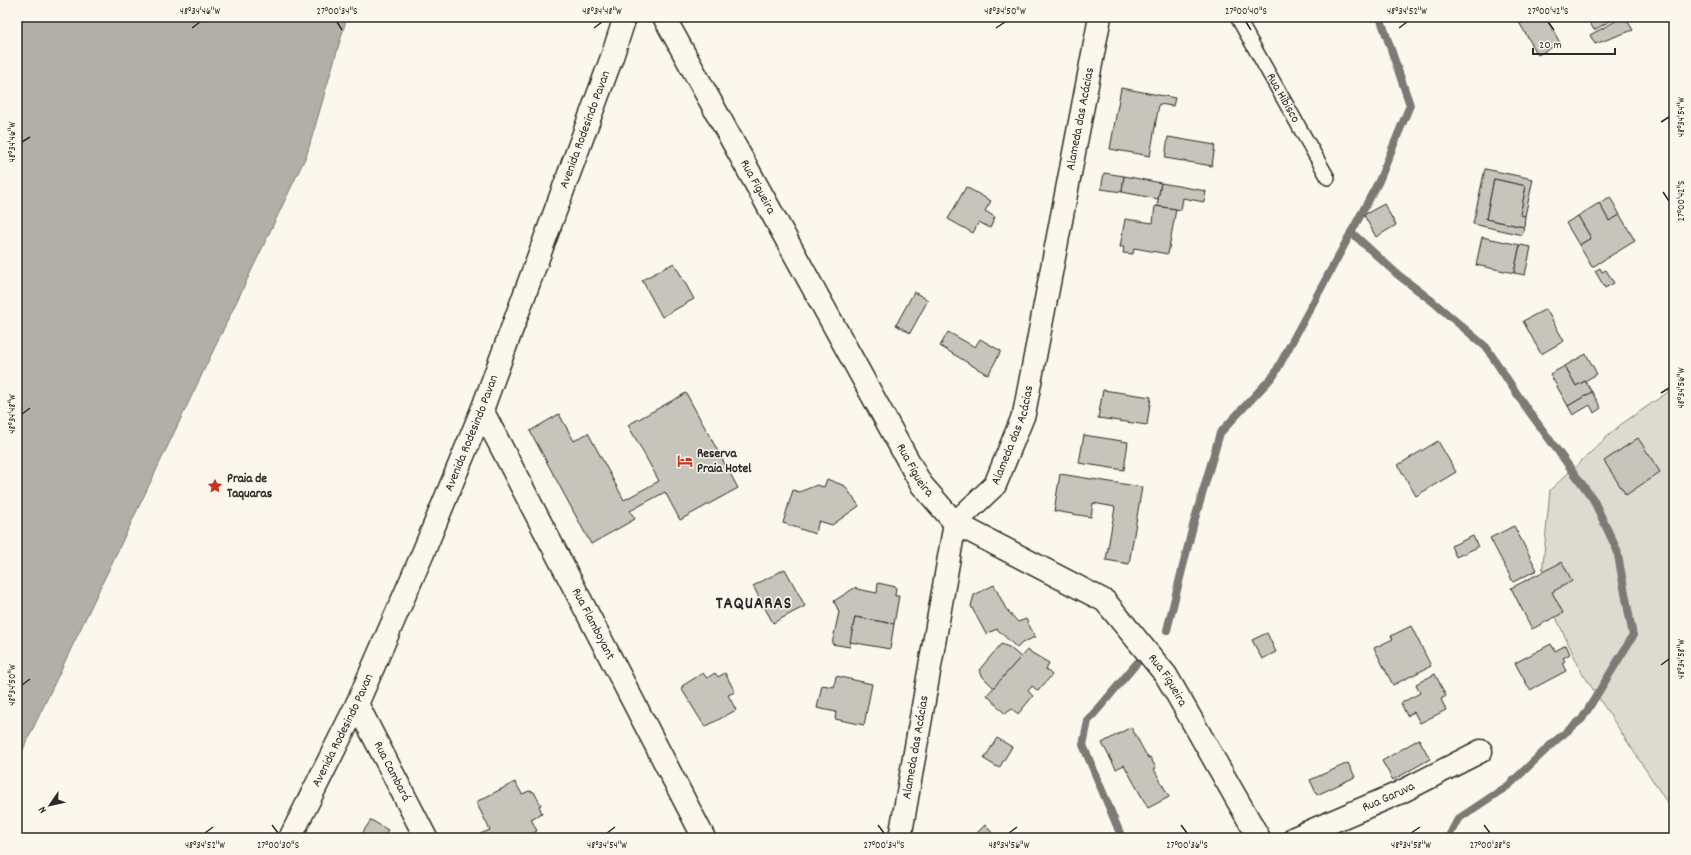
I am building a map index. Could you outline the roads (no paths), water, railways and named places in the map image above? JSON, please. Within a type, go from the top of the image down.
[{"type":"street","name":"Avenida Rodesindo Pavan","points":[[290,838],[357,704],[424,553],[482,410],[612,57],[625,17]]},
{"type":"street","name":"Rua Figueira","points":[[664,17],[921,484],[955,523],[1105,601],[1166,675],[1259,838]]},
{"type":"street","name":"Alameda das Acácias","points":[[900,838],[955,523],[995,486],[1024,414],[1100,17]]},
{"type":"street","name":"Rua Flamboyant","points":[[482,410],[704,838]]},
{"type":"street","name":"Rua Cambará","points":[[357,704],[426,838]]},
{"type":"street","name":"Rua Garuva","points":[[1294,838],[1399,793],[1480,751]]},
{"type":"lane","name":"Rua Hibisco","points":[[1238,17],[1328,178]]},
{"type":"waterway","points":[[1167,630],[1194,522],[1220,433],[1274,375],[1379,181],[1410,105],[1380,17]]},
{"type":"waterway","points":[[1351,232],[1397,274],[1432,301],[1486,347],[1525,406],[1593,499],[1617,550],[1633,636],[1582,719],[1554,742],[1509,785],[1458,819],[1448,838]]},
{"type":"waterway","points":[[1122,838],[1083,745],[1088,721],[1137,663]]},
{"type":"place","name":"Reserva Praia Hotel","points":[[685,461]]},
{"type":"place","name":"Praia de Taquaras","points":[[215,486]]},
{"type":"district","name":"TAQUARAS","points":[[754,605]]}]
